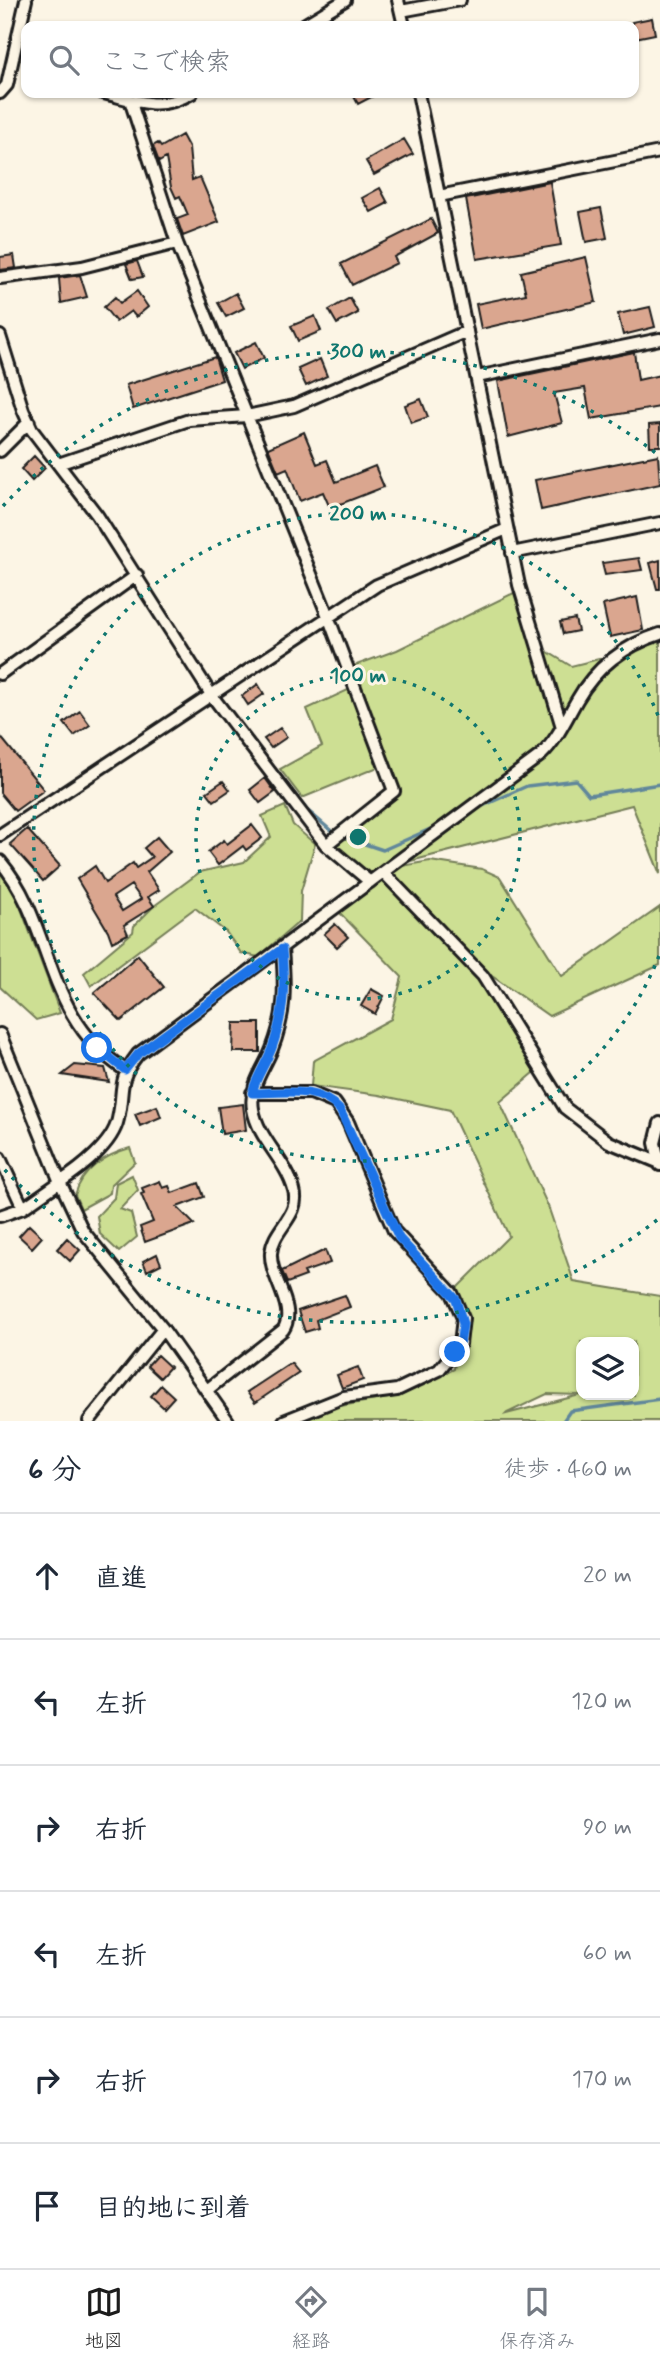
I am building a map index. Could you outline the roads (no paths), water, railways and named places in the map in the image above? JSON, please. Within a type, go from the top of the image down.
[{"type":"street","points":[[24,21],[26,0]]},
{"type":"street","points":[[310,21],[345,0]]},
{"type":"street","points":[[400,6],[460,0]]},
{"type":"street","points":[[0,93],[7,85],[21,39]]},
{"type":"street","points":[[122,98],[158,106],[175,103],[184,98]]},
{"type":"street","points":[[419,98],[519,585],[562,727]]},
{"type":"street","points":[[130,100],[177,243],[328,616],[394,791],[326,845]]},
{"type":"street","points":[[439,195],[660,152]]},
{"type":"street","points":[[0,278],[82,267],[177,243]]},
{"type":"street","points":[[58,464],[174,424],[247,416],[294,406],[467,331]]},
{"type":"street","points":[[0,336],[29,422],[137,575],[212,696],[326,845],[370,882]]},
{"type":"street","points":[[477,377],[660,339]]},
{"type":"street","points":[[0,451],[29,422]]},
{"type":"street","points":[[512,553],[660,523]]},
{"type":"street","points":[[0,835],[377,586],[507,529]]},
{"type":"street","points":[[0,674],[137,575]]},
{"type":"street","points":[[0,1216],[23,1208],[60,1182],[97,1150],[118,1122],[125,1070],[138,1054],[541,754],[562,727],[584,690],[609,662],[639,642],[660,634]]},
{"type":"street","points":[[0,862],[17,881],[71,1013],[97,1048],[125,1070]]},
{"type":"street","points":[[384,873],[483,976],[565,1108],[609,1142],[660,1164]]},
{"type":"street","points":[[207,1390],[283,1329],[288,1317],[272,1266],[271,1253],[276,1234],[288,1221],[295,1207],[296,1197],[288,1172],[256,1120],[252,1093],[256,1079],[272,1049],[285,998],[282,949]]},
{"type":"street","points":[[0,1034],[60,1182],[83,1231],[163,1329],[228,1421]]},
{"type":"street","points":[[252,1093],[312,1093],[335,1103],[348,1122],[399,1238],[452,1293],[463,1318],[460,1344],[439,1370],[397,1390],[344,1397],[284,1421]]},
{"type":"street","points":[[660,1123],[655,1143],[660,1164]]},
{"type":"street","points":[[0,1158],[23,1208]]},
{"type":"street","points":[[89,1421],[163,1329]]},
{"type":"waterway","points":[[238,722],[307,810],[335,834],[383,850],[437,826]]},
{"type":"waterway","points":[[476,809],[527,786],[576,780],[589,795],[660,784]]},
{"type":"waterway","points":[[0,842],[44,812]]},
{"type":"waterway","points":[[563,1421],[570,1411],[660,1399]]}]
